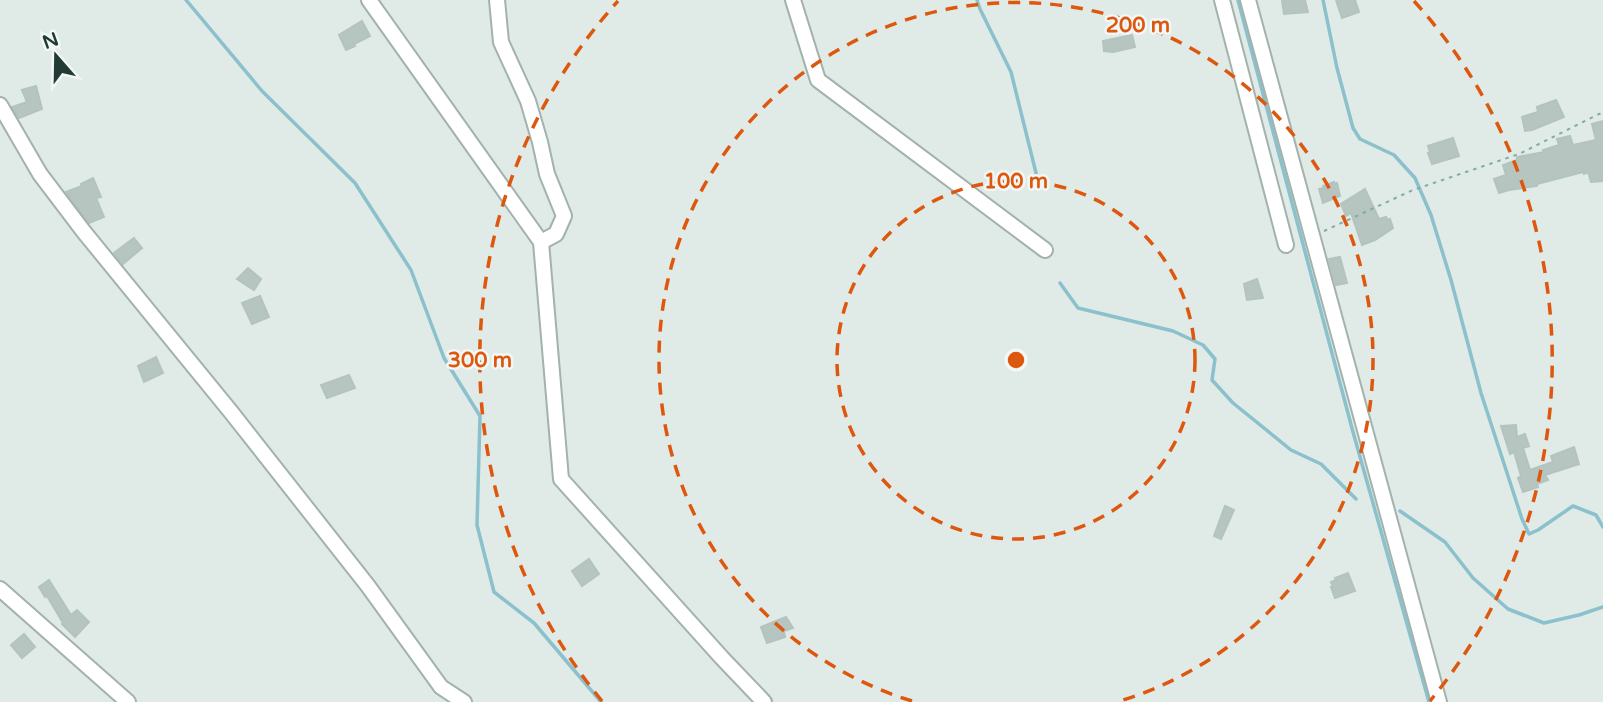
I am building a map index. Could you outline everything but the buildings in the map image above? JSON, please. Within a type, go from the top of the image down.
[{"type":"street","points":[[369,0],[541,242],[561,479],[764,702]]},
{"type":"street","points":[[497,0],[500,42],[527,101],[547,174],[564,216],[556,234],[541,242]]},
{"type":"street","points":[[793,0],[818,80],[1045,250]]},
{"type":"street","points":[[1222,0],[1286,246]]},
{"type":"street","points":[[1248,0],[1439,702]]},
{"type":"street","points":[[0,105],[40,174],[84,232],[359,575],[441,687],[464,702]]},
{"type":"street","points":[[0,589],[128,702]]},
{"type":"path","points":[[1313,236],[1413,190],[1519,154],[1603,112]]},
{"type":"waterway","points":[[186,0],[262,91],[355,183],[411,270],[444,358],[480,416],[477,525],[494,592],[534,623],[601,702]]},
{"type":"waterway","points":[[977,0],[1011,72],[1038,181]]},
{"type":"waterway","points":[[1238,0],[1353,432],[1429,702]]},
{"type":"waterway","points":[[1323,0],[1353,128],[1360,139],[1394,155],[1415,178],[1431,215],[1481,393],[1529,534],[1573,506],[1596,515],[1603,527]]},
{"type":"waterway","points":[[1060,283],[1078,308],[1173,331],[1203,345],[1215,359],[1212,380],[1233,403],[1291,450],[1321,464],[1356,499]]},
{"type":"waterway","points":[[1400,511],[1445,542],[1473,578],[1508,609],[1544,623],[1603,607]]}]
